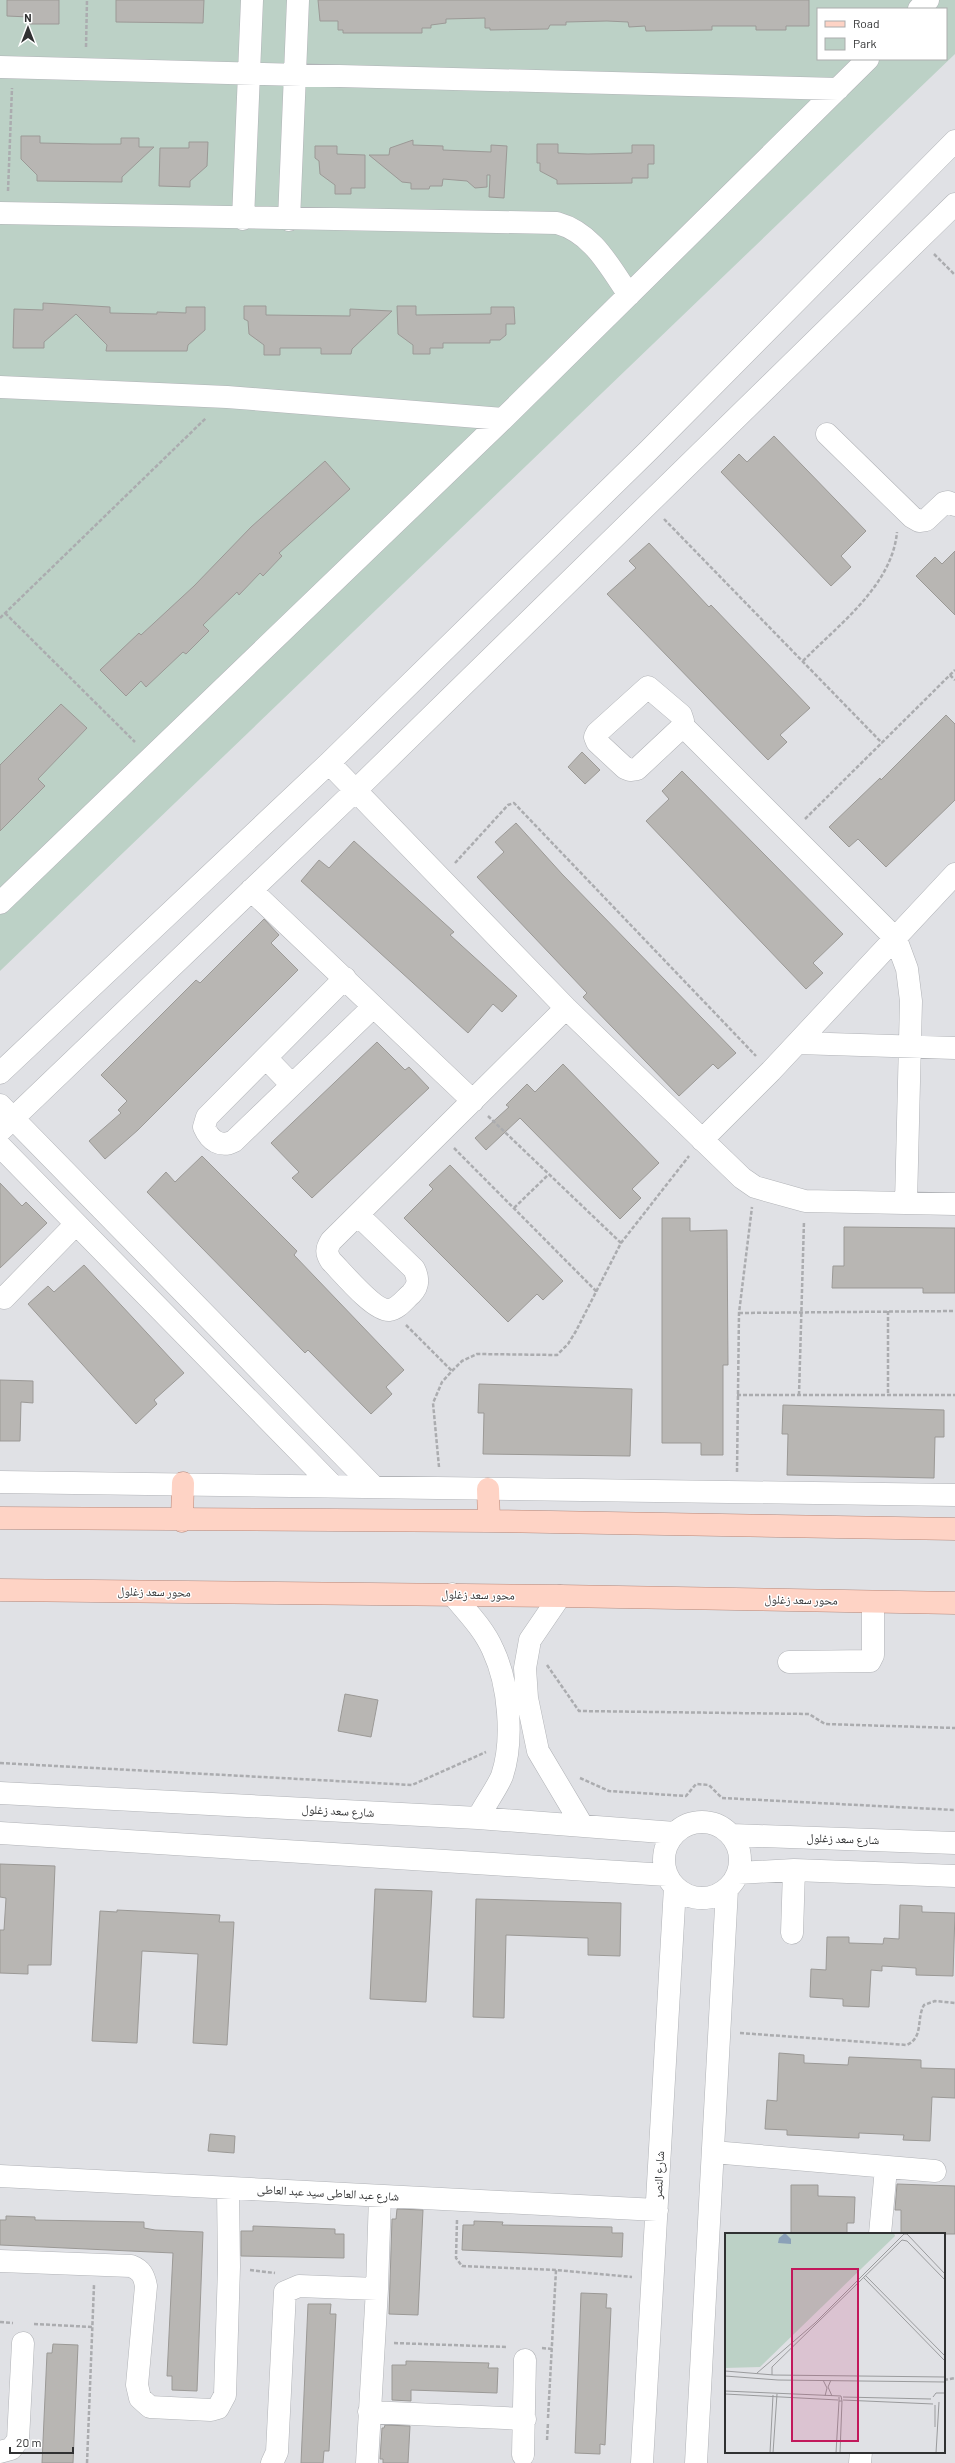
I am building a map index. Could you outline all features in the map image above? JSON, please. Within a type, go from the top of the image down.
[{"type":"main road","points":[[182,1520],[183,1483]]},
{"type":"main road","points":[[488,1489],[489,1521]]},
{"type":"main road","points":[[0,1518],[489,1521],[955,1529]]},
{"type":"main road","name":"محور سعد زغلول","points":[[0,1590],[452,1594],[955,1603]]},
{"type":"street","points":[[243,219],[252,0]]},
{"type":"street","points":[[289,220],[298,0]]},
{"type":"street","points":[[920,8],[928,0]]},
{"type":"street","points":[[0,903],[150,757],[503,419],[867,60]]},
{"type":"street","points":[[6,67],[838,89]]},
{"type":"street","points":[[0,1073],[329,763],[649,450],[955,141]]},
{"type":"street","points":[[374,1487],[4,1118],[251,890],[356,790],[955,204]]},
{"type":"street","points":[[4,214],[289,220],[557,223],[581,233],[591,242],[629,295]]},
{"type":"street","points":[[0,386],[227,397],[503,419]]},
{"type":"street","points":[[827,434],[899,504],[919,521],[926,520],[944,503],[948,502],[955,506]]},
{"type":"street","points":[[682,726],[896,939],[907,969],[910,985],[906,1203]]},
{"type":"street","points":[[329,763],[566,1008],[727,1166],[755,1187],[805,1201],[955,1204]]},
{"type":"street","points":[[702,1140],[798,1043],[955,874]]},
{"type":"street","points":[[251,890],[473,1100]]},
{"type":"street","points":[[345,978],[204,1122],[206,1132],[217,1143],[224,1145],[234,1140],[373,1007]]},
{"type":"street","points":[[358,1215],[414,1269],[417,1276],[416,1289],[396,1307],[390,1310],[376,1307],[327,1254],[327,1247],[331,1240],[566,1008]]},
{"type":"street","points":[[798,1043],[955,1048]]},
{"type":"street","points":[[266,1058],[292,1085]]},
{"type":"street","points":[[0,1146],[333,1486]]},
{"type":"street","points":[[4,1298],[76,1224]]},
{"type":"street","points":[[0,1482],[183,1483],[488,1489],[955,1495]]},
{"type":"street","points":[[452,1594],[480,1628],[494,1651],[508,1707],[508,1742],[502,1775],[478,1818]]},
{"type":"street","points":[[560,1596],[530,1640],[525,1668],[531,1724],[536,1744],[551,1774],[582,1825]]},
{"type":"street","points":[[789,1662],[870,1661],[874,1655],[873,1602]]},
{"type":"street","name":"شارع سعد زغلول","points":[[0,1793],[478,1818],[675,1833]]},
{"type":"street","points":[[696,2463],[720,2032],[733,1881],[740,1854],[732,1835],[719,1826],[704,1822],[688,1824],[675,1833],[668,1842],[664,1853],[671,1881],[687,1895],[701,1898],[715,1896],[733,1881],[794,1870],[955,1876]]},
{"type":"street","points":[[0,1833],[671,1881]]},
{"type":"street","name":"شارع سعد زغلول","points":[[732,1835],[955,1843]]},
{"type":"street","points":[[792,1933],[794,1870]]},
{"type":"street","name":"شارع النصر","points":[[642,2463],[657,2210],[671,1881]]},
{"type":"street","points":[[713,2152],[935,2171]]},
{"type":"street","points":[[880,2233],[886,2168]]},
{"type":"street","name":"شارع عبد العاطى سيد عبد العاطى","points":[[0,2176],[657,2210]]},
{"type":"street","points":[[0,2261],[131,2266],[140,2270],[145,2277],[137,2385],[140,2398],[150,2408],[211,2410],[218,2408],[225,2395],[229,2267],[228,2188]]},
{"type":"street","points":[[367,2463],[377,2289],[380,2196]]},
{"type":"street","points":[[272,2463],[277,2452],[283,2298],[285,2292],[292,2287],[377,2289]]},
{"type":"street","points":[[0,2452],[11,2449],[18,2440],[24,2330]]},
{"type":"street","points":[[523,2455],[526,2352]]},
{"type":"street","points":[[369,2412],[525,2419]]},
{"type":"street","points":[[860,2463],[861,2453]]},
{"type":"path","points":[[86,69],[87,0]]},
{"type":"path","points":[[4,214],[6,67]]},
{"type":"path","points":[[919,239],[955,275]]},
{"type":"path","points":[[0,618],[227,397]]},
{"type":"path","points":[[648,503],[882,743]]},
{"type":"path","points":[[803,661],[878,586],[888,566],[896,536],[899,504]]},
{"type":"path","points":[[5,613],[150,757]]},
{"type":"path","points":[[790,834],[955,670]]},
{"type":"path","points":[[950,675],[955,680]]},
{"type":"path","points":[[441,878],[508,806],[514,803],[771,1071]]},
{"type":"path","points":[[473,1100],[548,1175],[620,1243]]},
{"type":"path","points":[[440,1133],[596,1291]]},
{"type":"path","points":[[441,1488],[433,1403],[442,1382],[462,1361],[477,1354],[557,1355],[568,1344],[620,1243],[702,1140]]},
{"type":"path","points":[[514,1208],[548,1175]]},
{"type":"path","points":[[736,1492],[739,1313],[755,1187]]},
{"type":"path","points":[[799,1395],[800,1312],[805,1201]]},
{"type":"path","points":[[390,1310],[452,1371]]},
{"type":"path","points":[[888,1311],[888,1395]]},
{"type":"path","points":[[739,1313],[955,1311]]},
{"type":"path","points":[[737,1395],[955,1395]]},
{"type":"path","points":[[530,1640],[579,1711],[809,1714],[825,1724],[955,1728]]},
{"type":"path","points":[[0,1763],[412,1785],[508,1742]]},
{"type":"path","points":[[576,1776],[609,1791],[686,1796],[696,1784],[709,1785],[722,1798],[955,1810]]},
{"type":"path","points":[[720,2032],[901,2045],[912,2043],[916,2039],[924,2005],[934,2001],[955,2003]]},
{"type":"path","points":[[458,2200],[456,2258],[460,2265],[556,2270],[653,2279]]},
{"type":"path","points":[[87,2463],[95,2265]]},
{"type":"path","points":[[229,2267],[273,2272],[283,2278],[292,2287]]},
{"type":"path","points":[[546,2448],[556,2270]]},
{"type":"path","points":[[0,2322],[24,2330],[93,2327]]},
{"type":"path","points":[[374,2342],[526,2352],[552,2348]]},
{"type":"path","points":[[945,2380],[955,2378]]},
{"type":"green space","points":[[0,0],[955,0],[955,54],[0,971]]},
{"type":"building","points":[[7,0],[59,0],[59,24],[29,24],[29,17],[7,16]]},
{"type":"building","points":[[116,0],[204,0],[203,23],[116,22]]},
{"type":"building","points":[[318,0],[809,0],[809,26],[786,26],[786,30],[756,30],[756,26],[712,26],[712,30],[646,31],[645,26],[629,27],[628,22],[607,21],[566,22],[566,25],[550,25],[548,29],[490,30],[490,28],[485,28],[485,18],[446,19],[446,23],[431,25],[431,28],[422,28],[422,33],[343,33],[343,30],[338,30],[338,21],[320,21]]},
{"type":"building","points":[[21,136],[40,136],[40,143],[92,144],[121,144],[121,138],[139,138],[139,147],[154,147],[122,177],[122,182],[37,181],[37,175],[21,159]]},
{"type":"building","points":[[413,140],[413,145],[443,146],[443,150],[491,152],[491,145],[507,146],[504,198],[489,197],[490,175],[487,175],[487,187],[475,188],[467,181],[443,179],[442,186],[430,186],[429,189],[411,189],[411,183],[402,182],[369,155],[389,155],[390,148]]},
{"type":"building","points":[[189,142],[208,142],[207,166],[190,181],[190,187],[159,186],[160,148],[189,148]]},
{"type":"building","points":[[537,144],[558,144],[558,153],[588,154],[632,153],[632,145],[654,145],[654,164],[648,164],[648,178],[632,178],[632,183],[557,184],[557,180],[540,171],[540,163],[537,163]]},
{"type":"building","points":[[315,146],[337,146],[337,154],[365,155],[365,188],[351,188],[351,194],[335,194],[335,185],[320,174],[319,161],[315,158]]},
{"type":"building","points":[[43,303],[110,307],[110,313],[186,313],[186,307],[205,307],[205,330],[188,345],[187,351],[106,351],[107,345],[76,314],[44,342],[44,348],[13,348],[14,309],[43,310]]},
{"type":"building","points":[[244,306],[266,306],[266,315],[350,316],[350,309],[392,311],[352,349],[351,354],[321,354],[321,348],[280,348],[280,355],[264,355],[264,345],[249,334],[248,321],[244,319]]},
{"type":"building","points":[[397,306],[416,306],[416,315],[491,314],[491,307],[514,307],[515,324],[506,324],[506,335],[500,340],[490,340],[490,343],[443,343],[443,348],[430,348],[430,354],[413,354],[413,345],[398,334]]},
{"type":"building","points":[[774,436],[866,531],[841,556],[851,567],[831,586],[721,472],[739,454],[747,462]]},
{"type":"building","points":[[325,461],[350,489],[279,553],[282,556],[263,576],[260,573],[239,595],[237,592],[203,625],[209,631],[186,654],[183,652],[146,687],[141,681],[126,696],[100,670],[139,633],[141,635],[194,586],[251,527]]},
{"type":"building","points":[[649,543],[709,607],[711,605],[810,708],[780,735],[787,742],[768,760],[607,594],[636,568],[629,561]]},
{"type":"building","points":[[955,551],[955,615],[916,576],[935,557],[942,564]]},
{"type":"building","points":[[61,704],[87,728],[38,779],[45,786],[0,831],[0,765]]},
{"type":"building","points":[[946,715],[955,724],[955,800],[886,867],[858,839],[849,847],[829,827],[880,778],[881,780]]},
{"type":"building","points":[[582,752],[600,770],[585,784],[568,767]]},
{"type":"building","points":[[682,771],[843,934],[813,963],[823,973],[806,989],[646,821],[669,799],[662,791]]},
{"type":"building","points":[[516,823],[562,874],[736,1053],[718,1069],[713,1064],[679,1096],[583,997],[587,993],[477,877],[504,852],[495,842]]},
{"type":"building","points":[[354,841],[454,932],[450,935],[517,996],[502,1012],[493,1004],[468,1033],[301,881],[319,860],[329,868]]},
{"type":"building","points":[[264,919],[279,935],[271,943],[298,970],[138,1130],[105,1159],[89,1141],[121,1113],[118,1110],[127,1101],[101,1075],[196,980],[200,983]]},
{"type":"building","points":[[377,1042],[405,1070],[409,1067],[429,1088],[312,1198],[292,1178],[299,1172],[271,1143]]},
{"type":"building","points":[[563,1064],[659,1163],[632,1189],[641,1198],[620,1219],[520,1118],[486,1150],[475,1138],[509,1107],[506,1105],[527,1084],[535,1092]]},
{"type":"building","points":[[202,1156],[297,1251],[294,1255],[404,1370],[386,1387],[392,1394],[371,1414],[308,1350],[305,1353],[147,1192],[166,1172],[175,1182]]},
{"type":"building","points":[[450,1165],[563,1281],[543,1300],[537,1294],[508,1322],[404,1218],[433,1189],[429,1185]]},
{"type":"building","points":[[0,1183],[22,1206],[26,1202],[47,1223],[0,1268]]},
{"type":"building","points":[[662,1218],[690,1218],[690,1231],[727,1230],[728,1365],[723,1365],[723,1455],[701,1455],[701,1443],[662,1443]]},
{"type":"building","points":[[844,1227],[955,1228],[955,1293],[923,1293],[923,1288],[832,1288],[833,1266],[844,1266]]},
{"type":"building","points":[[84,1265],[184,1373],[154,1400],[157,1404],[136,1424],[28,1304],[48,1286],[54,1292]]},
{"type":"building","points":[[0,1380],[33,1381],[33,1403],[21,1402],[20,1441],[0,1441]]},
{"type":"building","points":[[479,1384],[632,1389],[630,1456],[483,1454],[484,1413],[478,1413]]},
{"type":"building","points":[[783,1405],[944,1410],[944,1437],[935,1437],[934,1478],[787,1475],[788,1434],[782,1434]]},
{"type":"building","points":[[345,1694],[378,1700],[371,1737],[338,1731]]},
{"type":"building","points":[[0,1864],[55,1866],[51,1965],[28,1965],[28,1974],[0,1973],[0,1930],[4,1930],[6,1898],[0,1897]]},
{"type":"building","points":[[375,1889],[432,1891],[426,2002],[370,1999]]},
{"type":"building","points":[[476,1899],[621,1903],[620,1956],[588,1955],[588,1938],[506,1935],[504,2018],[473,2017]]},
{"type":"building","points":[[900,1905],[922,1906],[922,1912],[955,1913],[953,1976],[916,1975],[916,1968],[882,1966],[882,1971],[871,1970],[869,2007],[843,2006],[843,1999],[810,1997],[811,1969],[826,1970],[827,1937],[849,1937],[849,1943],[883,1944],[884,1938],[899,1939]]},
{"type":"building","points":[[117,1910],[220,1915],[219,1922],[234,1922],[227,2045],[193,2043],[198,1954],[142,1951],[137,2043],[92,2041],[100,1911],[117,1912]]},
{"type":"building","points":[[779,2053],[804,2055],[804,2063],[848,2065],[849,2057],[921,2060],[921,2068],[955,2069],[955,2098],[932,2097],[930,2141],[903,2140],[904,2135],[859,2133],[859,2138],[787,2135],[787,2130],[765,2129],[767,2100],[777,2101]]},
{"type":"building","points":[[210,2134],[235,2136],[234,2153],[208,2151]]},
{"type":"building","points":[[897,2184],[955,2186],[955,2234],[901,2233],[901,2210],[895,2210]]},
{"type":"building","points":[[791,2185],[818,2185],[818,2196],[855,2197],[854,2223],[847,2223],[847,2233],[791,2233]]},
{"type":"building","points":[[397,2209],[423,2210],[418,2315],[389,2314],[392,2219],[396,2219]]},
{"type":"building","points":[[6,2216],[35,2217],[35,2220],[144,2222],[144,2228],[155,2230],[203,2232],[197,2391],[172,2390],[172,2376],[167,2376],[173,2253],[0,2245],[0,2220],[6,2220]]},
{"type":"building","points":[[474,2221],[503,2222],[502,2225],[612,2227],[612,2233],[623,2233],[622,2257],[462,2250],[463,2225],[474,2225]]},
{"type":"building","points":[[253,2226],[335,2229],[335,2234],[344,2234],[344,2258],[241,2256],[241,2231],[253,2231]]},
{"type":"building","points":[[581,2293],[607,2294],[606,2308],[611,2308],[605,2445],[600,2444],[600,2454],[575,2453]]},
{"type":"building","points":[[308,2304],[331,2304],[330,2314],[336,2314],[329,2451],[324,2451],[323,2463],[301,2463]]},
{"type":"building","points":[[53,2344],[78,2345],[73,2463],[42,2463],[47,2353],[52,2353]]},
{"type":"building","points":[[406,2361],[489,2363],[488,2368],[498,2368],[497,2393],[411,2390],[411,2401],[392,2400],[392,2365],[406,2365]]},
{"type":"building","points":[[385,2425],[410,2426],[408,2463],[383,2463],[383,2459],[380,2459],[382,2428],[384,2428]]}]
